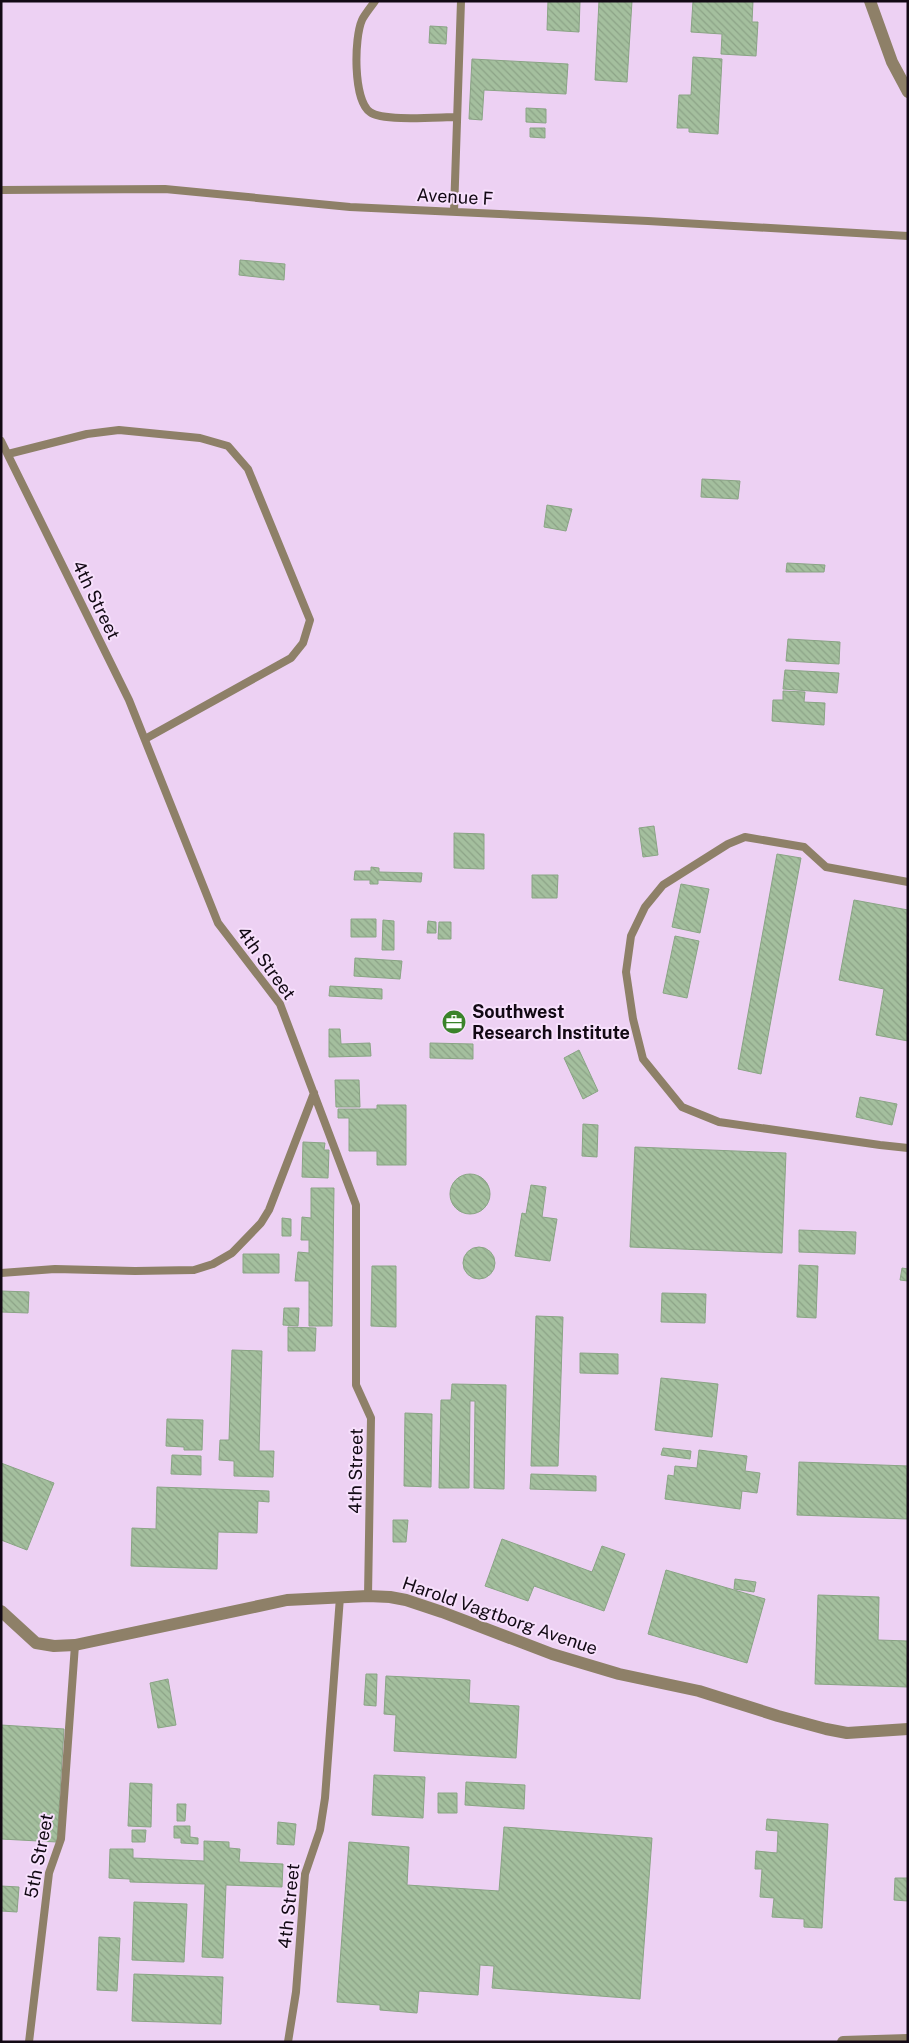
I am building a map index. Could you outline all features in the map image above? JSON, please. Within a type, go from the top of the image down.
[{"type":"street","points":[[870,1],[892,62],[908,92]]},
{"type":"street","name":"Harold Vagtborg Avenue","points":[[1,1611],[36,1643],[54,1646],[75,1645],[287,1600],[368,1596],[406,1600],[552,1654],[610,1672],[699,1690],[778,1716],[826,1729],[847,1733],[908,1729]]},
{"type":"street","points":[[844,2042],[908,2040]]},
{"type":"lane","points":[[375,1],[362,20],[357,43],[357,73],[363,104],[370,113],[386,117],[457,117]]},
{"type":"lane","points":[[454,212],[460,1]]},
{"type":"lane","name":"Avenue F","points":[[1,190],[165,189],[350,207],[908,236]]},
{"type":"lane","points":[[8,454],[87,434],[119,430],[200,438],[228,446],[248,469],[310,620],[303,643],[291,658],[144,740]]},
{"type":"lane","name":"4th Street","points":[[1,441],[129,700],[218,923],[280,1004],[356,1205],[356,1385],[372,1418],[368,1596]]},
{"type":"lane","points":[[908,882],[826,867],[804,847],[745,837],[728,844],[663,886],[644,907],[632,936],[626,972],[633,1019],[643,1059],[682,1107],[719,1122],[880,1146],[908,1148]]},
{"type":"lane","points":[[1,1273],[55,1269],[194,1270],[220,1260],[232,1253],[261,1223],[269,1210],[314,1093]]},
{"type":"lane","name":"4th Street","points":[[288,2042],[296,1992],[305,1874],[320,1830],[325,1798],[340,1596]]},
{"type":"lane","name":"5th Street","points":[[29,2042],[49,1873],[61,1840],[75,1645]]},
{"type":"building","points":[[548,1],[580,1],[579,32],[547,30]]},
{"type":"building","points":[[599,1],[632,1],[627,82],[595,80]]},
{"type":"building","points":[[693,1],[753,1],[752,22],[758,22],[756,56],[721,54],[722,34],[691,32]]},
{"type":"building","points":[[430,26],[447,27],[446,44],[429,43]]},
{"type":"building","points":[[693,57],[722,59],[718,134],[689,132],[689,128],[677,128],[679,95],[691,95]]},
{"type":"building","points":[[472,59],[568,64],[566,94],[484,90],[482,120],[469,119]]},
{"type":"building","points":[[526,108],[546,109],[546,123],[526,122]]},
{"type":"building","points":[[530,128],[545,128],[545,138],[530,137]]},
{"type":"building","points":[[240,260],[285,264],[284,280],[239,275]]},
{"type":"building","points":[[702,479],[740,481],[738,499],[701,497]]},
{"type":"building","points":[[547,505],[572,509],[566,531],[544,527]]},
{"type":"building","points":[[787,563],[825,565],[824,572],[786,572]]},
{"type":"building","points":[[788,639],[840,642],[839,664],[786,661]]},
{"type":"building","points":[[785,670],[839,673],[837,693],[783,689]]},
{"type":"building","points":[[783,691],[805,692],[804,702],[825,703],[824,725],[772,721],[773,700],[783,700]]},
{"type":"building","points":[[654,826],[658,855],[643,857],[639,828]]},
{"type":"building","points":[[454,833],[484,834],[484,869],[454,868]]},
{"type":"building","points":[[777,854],[801,858],[761,1074],[738,1069]]},
{"type":"building","points":[[371,867],[379,868],[379,872],[422,873],[421,882],[378,880],[378,884],[370,884],[370,880],[354,880],[355,871],[371,871]]},
{"type":"building","points":[[532,875],[558,875],[557,898],[532,898]]},
{"type":"building","points":[[681,884],[709,889],[700,933],[672,927]]},
{"type":"building","points":[[854,900],[908,910],[908,1041],[876,1035],[884,989],[839,980]]},
{"type":"building","points":[[351,919],[376,919],[376,937],[351,937]]},
{"type":"building","points":[[383,920],[394,921],[394,950],[382,950]]},
{"type":"building","points":[[428,921],[436,922],[436,933],[427,933]]},
{"type":"building","points":[[439,922],[451,922],[451,939],[438,939]]},
{"type":"building","points":[[675,936],[699,941],[687,998],[663,993]]},
{"type":"building","points":[[355,958],[402,961],[400,979],[354,976]]},
{"type":"building","points":[[330,986],[382,989],[382,999],[329,996]]},
{"type":"building","points":[[329,1029],[340,1029],[341,1044],[370,1043],[371,1056],[329,1057]]},
{"type":"building","points":[[430,1043],[473,1044],[473,1059],[430,1058]]},
{"type":"building","points":[[579,1050],[598,1091],[583,1099],[564,1058]]},
{"type":"building","points":[[335,1080],[359,1080],[360,1107],[336,1107]]},
{"type":"building","points":[[860,1097],[897,1104],[892,1125],[856,1117]]},
{"type":"building","points":[[377,1105],[406,1105],[406,1165],[377,1165],[377,1151],[349,1151],[349,1118],[338,1118],[338,1109],[377,1109]]},
{"type":"building","points":[[583,1124],[598,1125],[597,1157],[582,1156]]},
{"type":"building","points":[[303,1142],[325,1143],[324,1150],[329,1150],[328,1178],[302,1177]]},
{"type":"building","points":[[635,1147],[786,1153],[782,1253],[630,1247]]},
{"type":"building","points":[[474,1174],[481,1177],[487,1183],[490,1194],[489,1202],[481,1211],[474,1214],[466,1214],[459,1211],[451,1202],[450,1190],[453,1183],[462,1175]]},
{"type":"building","points":[[531,1185],[546,1187],[542,1217],[557,1219],[550,1261],[515,1256],[522,1213],[526,1214]]},
{"type":"building","points":[[311,1188],[334,1188],[332,1326],[309,1326],[309,1281],[295,1281],[298,1252],[309,1253],[309,1240],[301,1240],[302,1217],[311,1218]]},
{"type":"building","points":[[282,1218],[291,1219],[291,1236],[282,1236]]},
{"type":"building","points":[[799,1230],[856,1232],[855,1254],[799,1252]]},
{"type":"building","points":[[479,1247],[485,1248],[490,1252],[494,1257],[494,1269],[490,1274],[485,1278],[479,1279],[473,1278],[468,1274],[464,1269],[463,1263],[464,1257],[468,1252],[473,1248]]},
{"type":"building","points":[[243,1254],[279,1254],[279,1273],[243,1273]]},
{"type":"building","points":[[799,1265],[818,1266],[816,1318],[797,1317]]},
{"type":"building","points":[[372,1266],[396,1266],[396,1327],[371,1326]]},
{"type":"building","points":[[902,1268],[908,1269],[908,1281],[900,1280]]},
{"type":"building","points":[[1,1291],[29,1292],[28,1313],[1,1312]]},
{"type":"building","points":[[662,1293],[706,1294],[705,1323],[661,1322]]},
{"type":"building","points":[[284,1308],[299,1308],[298,1326],[283,1325]]},
{"type":"building","points":[[536,1316],[563,1317],[558,1466],[531,1466]]},
{"type":"building","points":[[288,1327],[316,1328],[315,1351],[288,1351]]},
{"type":"building","points":[[232,1350],[262,1351],[259,1451],[274,1451],[273,1477],[234,1476],[234,1461],[219,1460],[220,1440],[229,1440]]},
{"type":"building","points":[[580,1353],[618,1354],[618,1374],[580,1373]]},
{"type":"building","points":[[661,1378],[718,1384],[712,1437],[655,1430]]},
{"type":"building","points":[[452,1384],[506,1385],[504,1489],[474,1488],[475,1401],[470,1401],[469,1488],[439,1488],[441,1400],[451,1400]]},
{"type":"building","points":[[405,1413],[432,1414],[431,1487],[404,1486]]},
{"type":"building","points":[[167,1419],[203,1420],[202,1450],[184,1450],[184,1447],[166,1446]]},
{"type":"building","points":[[663,1448],[691,1451],[690,1459],[661,1455]]},
{"type":"building","points":[[699,1450],[747,1456],[745,1471],[760,1473],[757,1493],[742,1491],[740,1509],[665,1499],[668,1475],[674,1476],[675,1466],[697,1468]]},
{"type":"building","points":[[172,1455],[201,1456],[201,1475],[171,1474]]},
{"type":"building","points":[[799,1462],[908,1466],[908,1519],[797,1515]]},
{"type":"building","points":[[1,1463],[54,1483],[27,1550],[1,1540]]},
{"type":"building","points":[[531,1474],[596,1476],[596,1491],[530,1489]]},
{"type":"building","points":[[157,1487],[269,1491],[269,1502],[258,1501],[257,1533],[218,1532],[217,1569],[131,1566],[132,1528],[156,1529]]},
{"type":"building","points":[[393,1520],[408,1520],[406,1542],[393,1542]]},
{"type":"building","points":[[502,1539],[592,1572],[602,1546],[625,1554],[604,1611],[534,1586],[528,1601],[485,1586]]},
{"type":"building","points":[[666,1570],[765,1599],[747,1663],[648,1634]]},
{"type":"building","points":[[735,1579],[756,1582],[754,1592],[734,1589]]},
{"type":"building","points":[[818,1595],[879,1597],[878,1640],[908,1641],[908,1687],[815,1684]]},
{"type":"building","points":[[366,1674],[377,1674],[376,1706],[364,1705]]},
{"type":"building","points":[[386,1676],[470,1680],[469,1703],[519,1706],[516,1758],[394,1751],[396,1715],[384,1714]]},
{"type":"building","points":[[168,1679],[176,1725],[158,1728],[150,1683]]},
{"type":"building","points":[[1,1725],[64,1729],[57,1842],[1,1839]]},
{"type":"building","points":[[374,1775],[425,1777],[423,1818],[372,1815]]},
{"type":"building","points":[[466,1782],[525,1785],[524,1809],[465,1805]]},
{"type":"building","points":[[130,1783],[152,1784],[151,1827],[128,1826]]},
{"type":"building","points":[[438,1793],[457,1793],[457,1813],[438,1813]]},
{"type":"building","points":[[177,1804],[186,1804],[185,1821],[177,1821]]},
{"type":"building","points":[[767,1819],[828,1824],[822,1928],[804,1927],[804,1919],[772,1917],[774,1898],[760,1897],[762,1869],[755,1869],[756,1851],[777,1853],[778,1831],[766,1830]]},
{"type":"building","points":[[278,1822],[296,1824],[294,1845],[277,1844]]},
{"type":"building","points":[[174,1826],[190,1826],[190,1837],[198,1838],[198,1844],[181,1843],[181,1838],[174,1838]]},
{"type":"building","points":[[504,1827],[652,1838],[640,1999],[492,1988],[494,1966],[480,1965],[478,1995],[419,1991],[417,2013],[380,2010],[380,2005],[337,2002],[349,1842],[409,1847],[407,1885],[499,1891]]},
{"type":"building","points":[[132,1830],[146,1830],[145,1842],[132,1842]]},
{"type":"building","points":[[204,1841],[229,1842],[229,1848],[240,1849],[239,1862],[283,1864],[282,1887],[226,1885],[223,1958],[202,1957],[205,1884],[130,1882],[130,1879],[109,1878],[110,1849],[133,1849],[133,1858],[204,1861]]},
{"type":"building","points":[[895,1878],[908,1878],[908,1901],[894,1900]]},
{"type":"building","points":[[1,1886],[19,1887],[17,1912],[1,1911]]},
{"type":"building","points":[[134,1902],[187,1904],[184,1962],[132,1960]]},
{"type":"building","points":[[99,1937],[120,1938],[117,1991],[97,1990]]},
{"type":"building","points":[[134,1974],[223,1977],[221,2024],[132,2021]]},
{"type":"place","name":"Southwest Research Institute","points":[[454,1022]]}]
